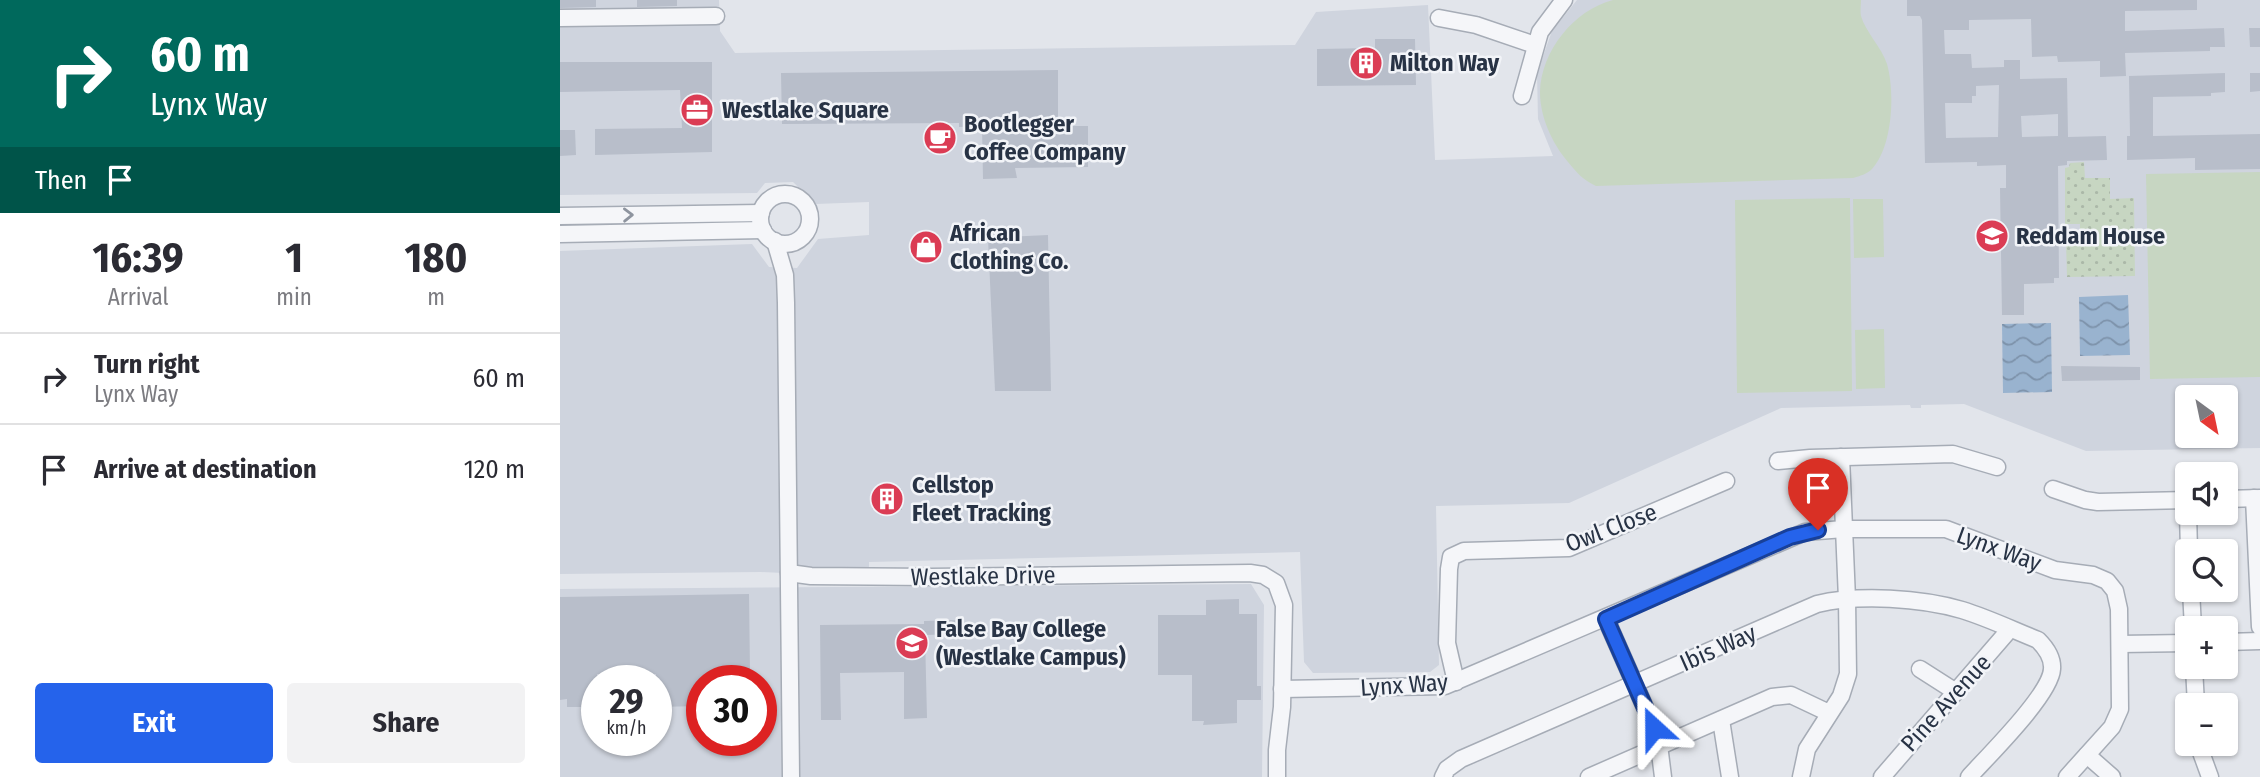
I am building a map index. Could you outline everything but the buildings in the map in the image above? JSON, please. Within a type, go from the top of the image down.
[{"type":"street","points":[[1522,96],[1535,45],[1546,23],[1564,0]]},
{"type":"street","points":[[560,18],[616,8],[699,8],[716,16]]},
{"type":"street","points":[[1439,18],[1476,25],[1535,45]]},
{"type":"street","points":[[785,275],[800,238],[807,228],[809,217],[806,205],[797,197],[787,194],[773,197],[766,202],[761,213],[785,275],[791,777]]},
{"type":"street","points":[[560,216],[761,213]]},
{"type":"street","points":[[560,234],[769,236],[788,243],[800,238]]},
{"type":"street","points":[[1778,461],[1952,454],[1997,467]]},
{"type":"street","points":[[1801,777],[1807,749],[1841,696],[1848,674],[1841,457]]},
{"type":"street","name":"Owl Close","points":[[1456,682],[1447,643],[1449,569],[1454,554],[1482,549],[1569,548],[1727,481]]},
{"type":"street","points":[[2053,489],[2098,502],[2175,500]]},
{"type":"street","points":[[2238,499],[2257,498],[2260,627]]},
{"type":"street","name":"Lynx Way","points":[[1282,689],[1433,688],[1456,682],[1606,619],[1790,537],[1818,530],[1946,529],[2055,569],[2101,577],[2112,586],[2117,598],[2120,644],[2120,709],[2112,727],[2067,777]]},
{"type":"street","name":"Westlake Drive","points":[[789,573],[811,576],[931,577],[1209,572],[1263,575],[1276,583],[1282,596],[1282,689],[1277,777]]},
{"type":"street","name":"Ibis Way","points":[[1443,777],[1447,769],[1461,759],[1817,604],[1847,599],[1889,600],[1965,611],[2038,640],[2046,647],[2051,657],[2049,680],[2033,705],[1969,777]]},
{"type":"street","points":[[1606,619],[1654,728],[1660,747],[1663,777]]},
{"type":"street","name":"Pine Avenue","points":[[1882,777],[2010,629]]},
{"type":"street","points":[[2238,642],[2260,641]]},
{"type":"street","points":[[2120,644],[2175,643]]},
{"type":"street","points":[[1920,669],[1956,692]]},
{"type":"street","points":[[1588,777],[1783,694],[1798,697],[1829,713]]},
{"type":"street","points":[[1721,720],[1730,777]]},
{"type":"street","points":[[2087,755],[2112,777]]},
{"type":"street","points":[[2202,756],[2210,777]]},
{"type":"shaded area","points":[[560,0],[719,0],[720,31],[735,53],[1295,45],[1316,12],[1428,5],[1435,160],[1553,156],[1538,119],[1537,73],[1552,31],[1577,0],[2260,0],[2260,448],[2086,451],[1964,404],[1921,405],[1921,408],[1911,408],[1910,405],[1781,408],[1569,503],[1436,506],[1439,665],[1430,672],[1313,673],[1304,662],[1300,552],[869,562],[869,577],[761,572],[560,574],[560,251],[752,244],[769,267],[797,268],[818,239],[869,235],[869,202],[816,204],[793,182],[765,183],[757,193],[560,195]]},
{"type":"shaded area","name":"False Bay College (Westlake Campus)","points":[[1251,584],[1264,605],[1262,777],[560,777],[560,589]]},
{"type":"green space","points":[[1613,0],[1861,0],[1863,22],[1885,58],[1890,76],[1890,118],[1879,159],[1870,171],[1853,178],[1596,186],[1575,170],[1562,155],[1545,120],[1540,92],[1546,62],[1562,34],[1585,13]]},
{"type":"green space","points":[[2084,162],[2085,178],[2110,178],[2110,199],[2134,198],[2135,276],[2067,277],[2066,242],[2080,242],[2080,224],[2065,224],[2065,168],[2069,167],[2070,163]]},
{"type":"green space","points":[[2260,172],[2260,377],[2150,379],[2146,174]]},
{"type":"green space","points":[[1850,198],[1852,391],[1737,393],[1735,200]]},
{"type":"green space","points":[[1853,199],[1883,199],[1884,257],[1854,258]]},
{"type":"green space","points":[[1884,329],[1885,388],[1856,389],[1855,330]]},
{"type":"water","points":[[2128,295],[2130,355],[2080,356],[2079,297]]},
{"type":"water","points":[[2051,323],[2052,392],[2003,393],[2002,324]]},
{"type":"place","name":"Milton Way","points":[[1366,63]]},
{"type":"place","name":"Westlake Square","points":[[697,110]]},
{"type":"place","name":"Bootlegger Coffee Company","points":[[940,138]]},
{"type":"place","name":"Reddam House","points":[[1992,236]]},
{"type":"place","name":"African Clothing Co.","points":[[926,247]]},
{"type":"place","name":"Cellstop Fleet Tracking","points":[[887,499]]},
{"type":"place","name":"False Bay College (Westlake Campus)","points":[[912,643]]},
{"type":"route","points":[[1654,728],[1606,619],[1790,537],[1818,530]]}]
